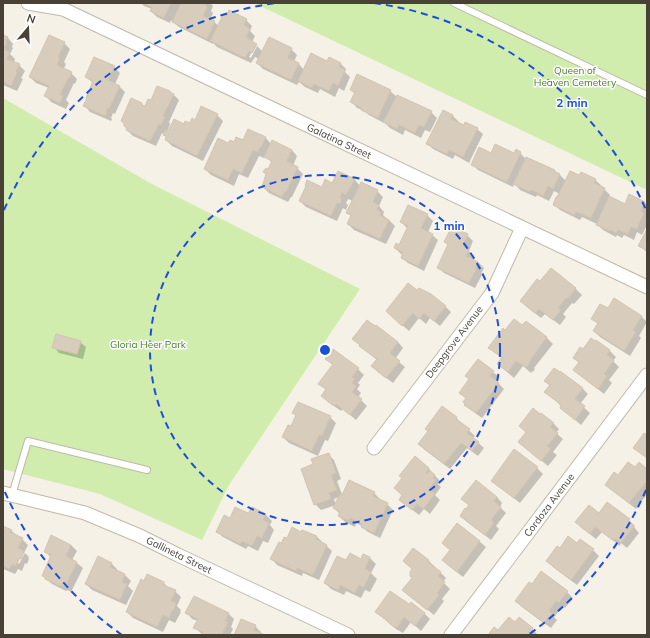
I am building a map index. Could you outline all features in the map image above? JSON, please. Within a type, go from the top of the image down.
[{"type":"street","name":"Galatina Street","points":[[28,3],[63,9],[647,287]]},
{"type":"street","name":"Deepgrove Avenue","points":[[374,448],[492,293],[522,228]]},
{"type":"street","name":"Cordoza Avenue","points":[[451,635],[647,375]]},
{"type":"street","name":"Gallineta Street","points":[[8,494],[85,513],[126,530],[348,635]]},
{"type":"lane","points":[[454,3],[647,95]]},
{"type":"lane","points":[[8,494],[28,441],[147,470]]},
{"type":"green space","name":"Queen of Heaven Cemetery","points":[[254,3],[647,3],[647,190]]},
{"type":"green space","name":"Gloria Heer Park","points":[[3,98],[150,183],[360,289],[229,485],[202,540],[100,494],[3,469]]},
{"type":"building","points":[[143,3],[171,3],[164,18],[150,11],[152,7]]},
{"type":"building","points":[[181,3],[206,3],[205,5],[207,7],[203,16],[215,21],[207,39],[172,22]]},
{"type":"building","points":[[229,10],[247,19],[244,25],[250,29],[246,37],[257,44],[252,53],[249,51],[245,58],[210,41],[223,15],[226,16]]},
{"type":"building","points":[[3,35],[8,37],[4,48],[10,52],[7,59],[20,64],[11,86],[3,82]]},
{"type":"building","points":[[49,35],[65,42],[58,57],[60,58],[57,65],[72,72],[60,95],[63,96],[60,103],[44,96],[49,86],[29,77]]},
{"type":"building","points":[[269,37],[292,48],[288,58],[299,63],[291,80],[256,63]]},
{"type":"building","points":[[311,53],[327,61],[329,57],[341,63],[339,67],[345,70],[338,86],[333,83],[329,91],[314,84],[312,88],[298,81]]},
{"type":"building","points":[[94,57],[115,66],[108,80],[120,86],[109,109],[107,108],[105,116],[83,106],[93,81],[85,77]]},
{"type":"building","points":[[357,74],[391,90],[378,118],[361,110],[362,108],[350,102],[355,92],[350,90]]},
{"type":"building","points":[[157,86],[174,94],[163,116],[165,117],[161,125],[159,124],[150,141],[126,130],[127,128],[121,121],[131,98],[145,106],[148,99],[151,100]]},
{"type":"building","points":[[397,95],[432,111],[424,127],[419,125],[415,133],[399,125],[397,129],[383,122]]},
{"type":"building","points":[[201,106],[218,114],[197,156],[165,140],[166,136],[163,135],[165,130],[168,131],[174,119],[184,124],[185,121],[190,123],[192,118],[195,120]]},
{"type":"building","points":[[443,110],[453,115],[451,119],[464,125],[465,122],[478,128],[463,157],[449,150],[447,154],[426,144]]},
{"type":"building","points":[[248,129],[266,137],[258,152],[253,150],[242,173],[233,169],[228,180],[204,169],[218,138],[228,143],[230,140],[234,142],[236,137],[243,140]]},
{"type":"building","points":[[272,140],[292,150],[287,161],[298,167],[282,197],[262,187],[266,174],[263,172],[266,168],[268,169],[272,161],[264,157]]},
{"type":"building","points":[[495,144],[514,153],[516,149],[521,152],[507,182],[471,165],[479,147],[491,153]]},
{"type":"building","points":[[526,157],[555,170],[554,171],[560,174],[553,189],[548,186],[543,196],[513,184]]},
{"type":"building","points":[[338,171],[355,179],[346,195],[342,193],[340,204],[337,203],[331,216],[299,201],[306,186],[307,180],[322,187],[325,179],[332,183]]},
{"type":"building","points":[[570,171],[579,175],[581,172],[596,179],[594,183],[605,188],[591,218],[576,212],[574,215],[553,205]]},
{"type":"building","points":[[361,182],[378,190],[373,202],[379,205],[377,210],[381,212],[380,215],[389,220],[380,239],[347,224],[351,215],[346,213]]},
{"type":"building","points":[[629,194],[645,202],[641,211],[644,213],[637,229],[631,227],[628,234],[618,230],[616,233],[596,225],[609,196],[625,204]]},
{"type":"building","points":[[408,205],[428,214],[421,228],[433,234],[418,266],[401,258],[403,252],[394,248],[396,243],[399,245],[408,226],[400,222]]},
{"type":"building","points":[[452,226],[468,234],[463,246],[469,250],[466,256],[478,262],[475,267],[477,268],[469,283],[437,268],[448,244],[444,242]]},
{"type":"building","points":[[647,229],[647,250],[638,246]]},
{"type":"building","points":[[551,268],[576,288],[568,299],[566,298],[558,308],[561,310],[553,320],[539,309],[535,313],[520,301],[537,279],[540,281]]},
{"type":"building","points":[[408,283],[417,290],[419,288],[431,294],[446,306],[434,321],[424,313],[419,319],[413,313],[402,326],[386,311]]},
{"type":"building","points":[[614,298],[642,316],[633,330],[636,332],[624,351],[593,331],[598,323],[591,319],[600,304],[608,308]]},
{"type":"building","points":[[514,319],[522,325],[526,321],[547,337],[527,367],[516,361],[508,372],[497,364],[502,357],[488,348],[503,328],[505,330]]},
{"type":"building","points":[[367,320],[398,342],[390,353],[400,361],[386,378],[371,366],[377,359],[352,339]]},
{"type":"building","points":[[56,334],[81,341],[77,354],[52,348]]},
{"type":"building","points":[[591,338],[610,350],[607,355],[614,360],[604,374],[607,376],[598,389],[573,370],[579,362],[573,358],[580,347],[583,349]]},
{"type":"building","points":[[333,349],[359,368],[352,377],[355,379],[352,383],[356,386],[352,392],[362,399],[350,415],[336,404],[334,406],[321,396],[326,389],[318,384],[333,364],[325,359]]},
{"type":"building","points":[[478,359],[494,371],[490,376],[499,383],[476,413],[464,405],[465,404],[463,402],[466,398],[459,393],[469,379],[465,376]]},
{"type":"building","points":[[554,368],[583,388],[575,399],[585,406],[575,420],[560,408],[561,406],[559,403],[544,392],[550,385],[544,381]]},
{"type":"building","points":[[298,402],[331,416],[322,436],[319,435],[312,451],[282,437],[288,425],[291,426],[296,415],[292,413]]},
{"type":"building","points":[[442,406],[470,429],[467,433],[479,442],[472,451],[461,443],[444,464],[418,444],[428,431],[425,429]]},
{"type":"building","points":[[533,408],[554,423],[550,427],[558,433],[547,446],[551,449],[541,461],[518,442],[526,432],[519,426]]},
{"type":"building","points":[[644,433],[647,435],[647,458],[633,448]]},
{"type":"building","points":[[514,449],[538,467],[514,498],[491,481]]},
{"type":"building","points":[[329,453],[336,473],[331,475],[337,490],[329,493],[331,499],[314,505],[301,469],[313,464],[311,459]]},
{"type":"building","points":[[415,456],[429,468],[426,473],[427,474],[430,471],[435,475],[433,478],[436,480],[429,489],[435,494],[423,509],[417,504],[412,510],[399,500],[402,495],[394,488],[402,478],[399,476]]},
{"type":"building","points":[[628,462],[635,467],[639,462],[647,469],[647,481],[629,503],[605,485],[614,472],[618,475]]},
{"type":"building","points":[[349,480],[375,492],[373,496],[388,503],[374,533],[361,527],[362,524],[350,518],[349,521],[338,516],[340,512],[333,508],[340,494],[342,495]]},
{"type":"building","points":[[476,480],[497,497],[494,501],[501,507],[491,520],[494,523],[485,535],[460,516],[469,505],[461,499]]},
{"type":"building","points":[[607,502],[630,519],[628,521],[634,526],[621,543],[615,538],[614,541],[595,527],[590,534],[575,522],[589,505],[599,513]]},
{"type":"building","points":[[235,507],[248,513],[252,507],[266,514],[263,520],[269,523],[262,538],[257,536],[252,546],[242,541],[240,544],[216,532],[224,515],[230,518]]},
{"type":"building","points":[[457,523],[480,541],[457,572],[442,560],[450,550],[442,543]]},
{"type":"building","points":[[3,526],[12,530],[10,532],[23,538],[18,548],[24,552],[21,559],[19,558],[16,566],[12,564],[9,569],[3,566]]},
{"type":"building","points":[[292,527],[301,532],[302,530],[317,536],[316,539],[327,545],[313,575],[297,568],[296,571],[270,559],[279,542],[284,544],[282,542],[284,537],[287,538]]},
{"type":"building","points":[[51,535],[71,545],[66,556],[77,562],[65,587],[45,579],[45,577],[42,576],[51,555],[44,552]]},
{"type":"building","points":[[568,536],[577,543],[580,539],[594,549],[571,580],[546,561],[557,546],[560,548]]},
{"type":"building","points":[[413,548],[429,560],[428,562],[441,572],[438,576],[445,582],[437,593],[439,595],[427,610],[402,590],[412,578],[410,576],[410,572],[412,569],[403,561]]},
{"type":"building","points":[[350,553],[361,559],[363,554],[370,557],[365,569],[371,572],[364,587],[359,585],[355,593],[340,585],[338,590],[324,583],[337,556],[346,560]]},
{"type":"building","points":[[98,556],[112,563],[110,567],[125,574],[122,582],[127,584],[120,600],[85,584]]},
{"type":"building","points":[[541,571],[568,591],[559,603],[556,601],[549,611],[552,613],[544,623],[515,601],[529,582],[532,584]]},
{"type":"building","points":[[147,574],[164,582],[163,585],[176,590],[171,601],[176,603],[173,611],[172,610],[169,618],[163,615],[157,627],[126,612],[141,579],[144,581]]},
{"type":"building","points":[[390,591],[409,604],[411,602],[425,613],[415,626],[404,617],[397,628],[395,626],[394,627],[375,612]]},
{"type":"building","points":[[194,596],[229,613],[225,621],[228,622],[222,635],[202,635],[203,632],[193,628],[198,619],[185,613]]},
{"type":"building","points":[[509,617],[515,622],[519,617],[533,628],[528,635],[488,635],[494,627],[498,630]]},
{"type":"building","points":[[241,619],[256,625],[254,630],[265,635],[234,635]]}]
